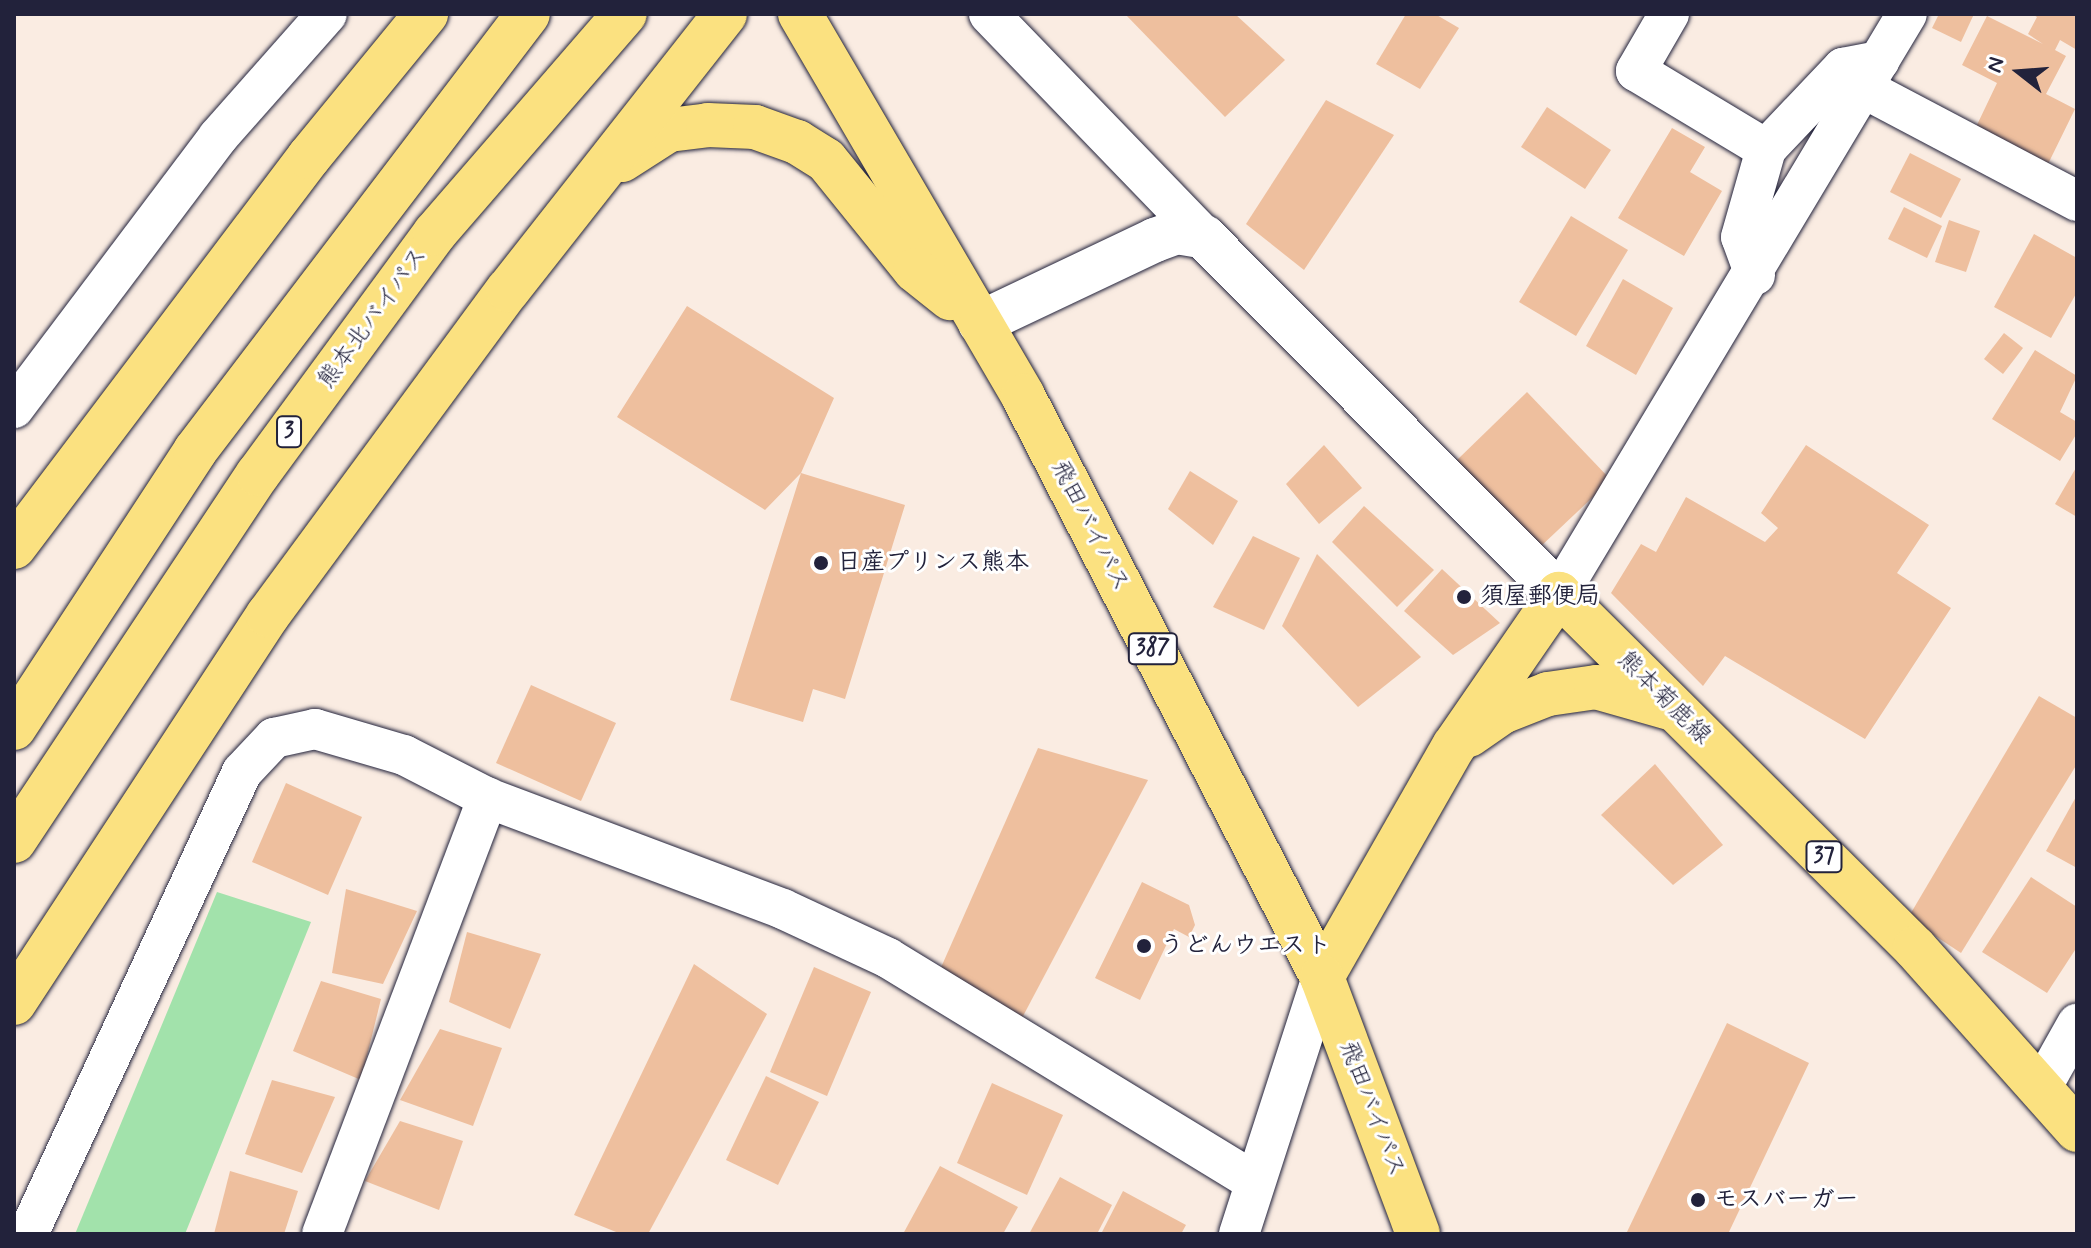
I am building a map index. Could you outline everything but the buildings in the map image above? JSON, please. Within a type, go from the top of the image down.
[{"type":"main road","points":[[14,547],[300,169],[426,14]]},
{"type":"main road","points":[[14,728],[195,451],[528,14]]},
{"type":"main road","name":"熊本北バイパス","points":[[14,841],[268,461],[435,233],[625,14]]},
{"type":"main road","points":[[14,1003],[268,615],[594,181],[725,14]]},
{"type":"main road","name":"飛田バイパス","points":[[800,14],[980,323],[1322,977],[1418,1234]]},
{"type":"main road","points":[[594,181],[669,130],[755,127],[797,142],[826,160],[915,270],[980,323]]},
{"type":"main road","name":"熊本菊鹿線","points":[[1559,594],[1915,948],[2077,1130]]},
{"type":"main road","name":"37","points":[[1322,977],[1454,746],[1559,594]]},
{"type":"main road","name":"37","points":[[1454,746],[1502,712],[1548,694],[1596,687],[1678,712]]},
{"type":"street","points":[[14,408],[218,137],[327,14]]},
{"type":"street","points":[[989,14],[1204,237],[1559,594],[1755,275],[1907,14]]},
{"type":"street","points":[[1669,14],[1636,71],[1766,149]]},
{"type":"street","points":[[1755,275],[1741,237],[1766,149],[1843,68],[1871,74],[2077,201]]},
{"type":"street","points":[[980,323],[1155,240],[1177,232],[1204,237]]},
{"type":"street","points":[[28,1234],[242,772],[274,738],[315,729],[404,755],[488,798],[783,909],[888,958],[1255,1182]]},
{"type":"street","points":[[322,1234],[488,798]]},
{"type":"street","points":[[1239,1234],[1322,977]]},
{"type":"street","points":[[2040,1090],[2077,1024]]},
{"type":"green space","points":[[217,892],[311,922],[185,1234],[75,1234]]},
{"type":"place","name":"日産プリンス熊本","points":[[821,563]]},
{"type":"place","name":"須屋郵便局","points":[[1464,597]]},
{"type":"place","name":"うどんウエスト","points":[[1144,946]]},
{"type":"place","name":"モスバーガー","points":[[1698,1200]]}]
